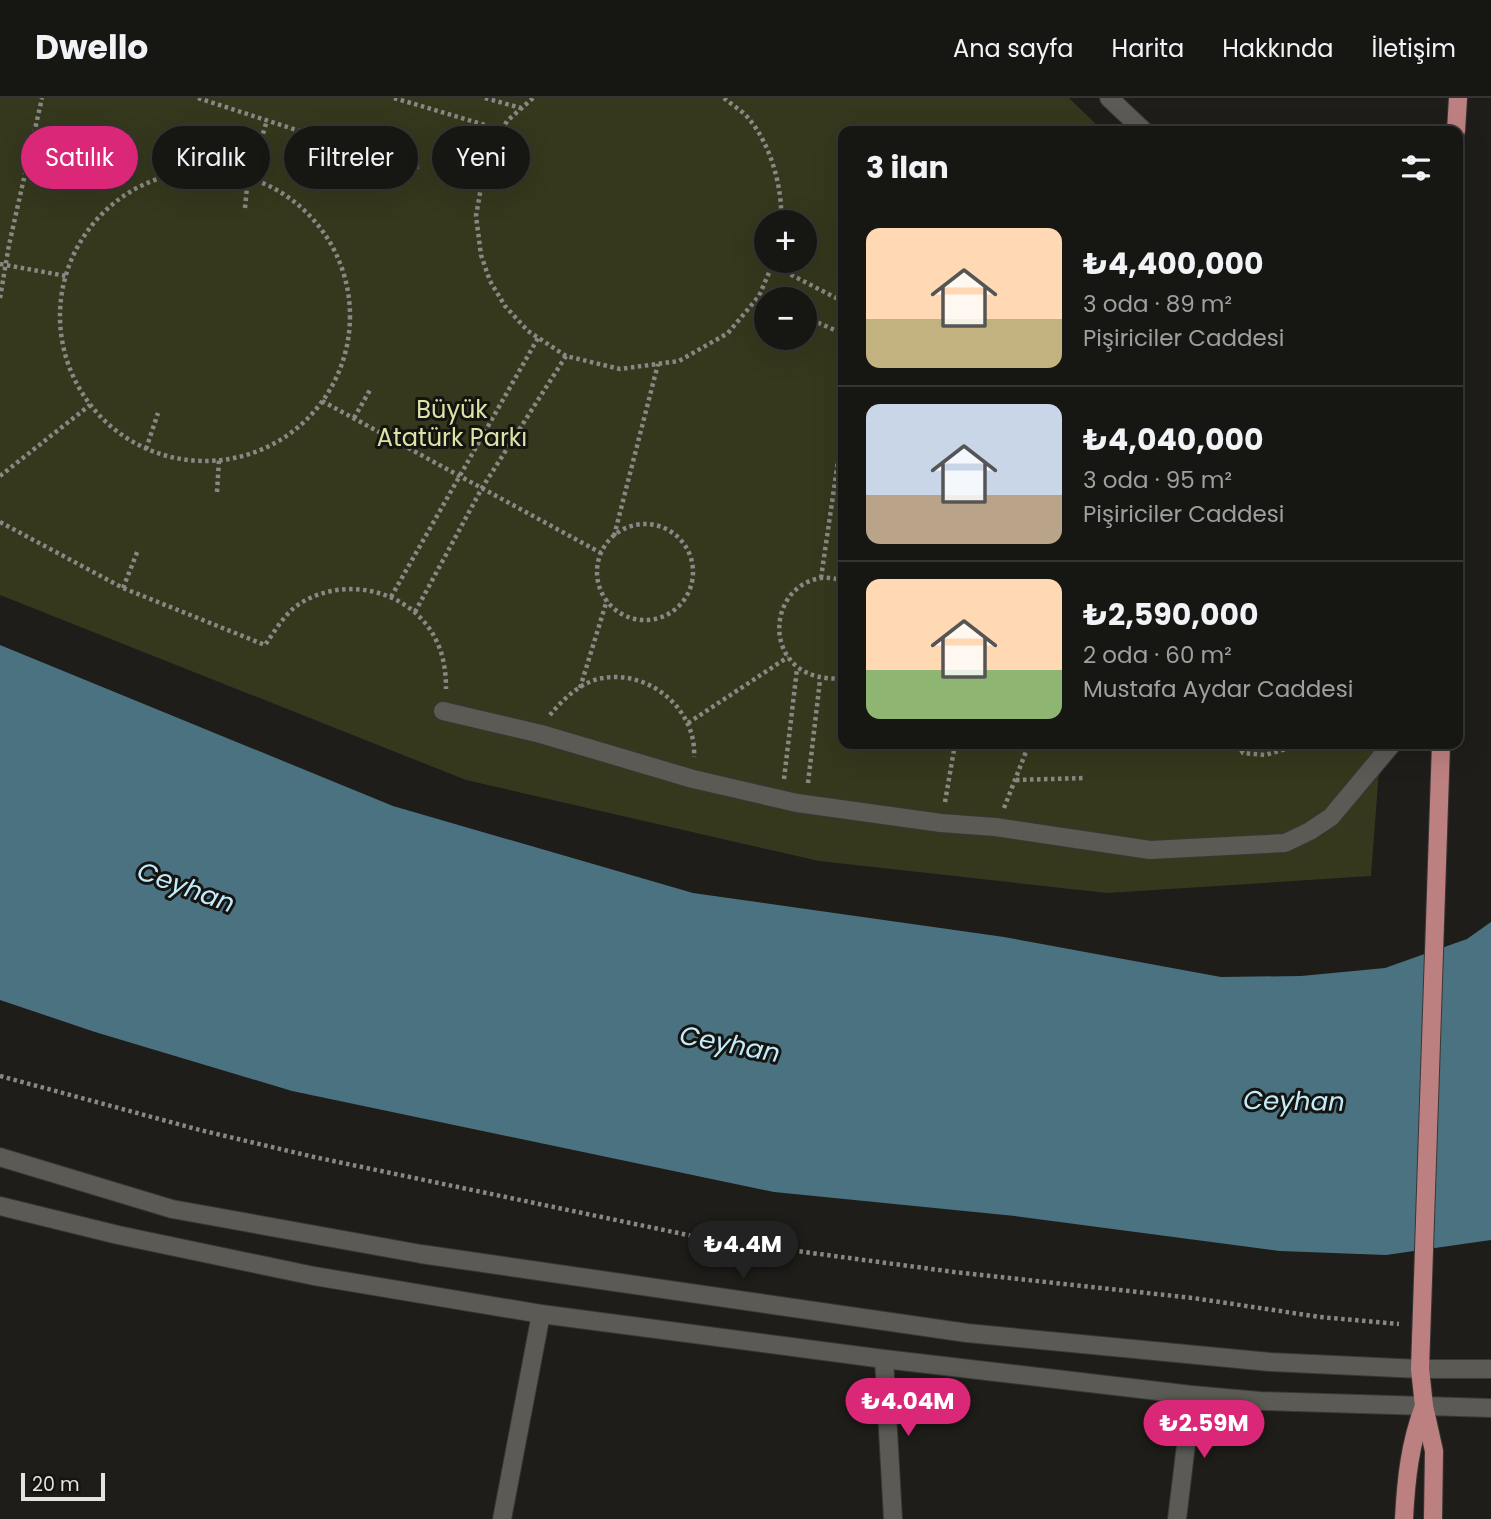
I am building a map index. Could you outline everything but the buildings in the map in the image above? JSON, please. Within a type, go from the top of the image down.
[{"type":"main road","points":[[1456,126],[1457,101]]},
{"type":"main road","points":[[1433,1519],[1434,1451],[1424,1406],[1420,1369],[1441,749]]},
{"type":"main road","points":[[1404,1519],[1408,1462],[1424,1406]]},
{"type":"street","points":[[1110,98],[1139,126]]},
{"type":"street","points":[[443,711],[541,734],[693,779],[806,804],[942,824],[995,827],[1150,850],[1284,843],[1331,817],[1388,749]]},
{"type":"street","points":[[0,1157],[172,1209],[435,1256],[967,1333],[1270,1362],[1420,1369],[1491,1369]]},
{"type":"street","points":[[0,1206],[118,1235],[314,1276],[541,1314],[884,1359],[1192,1395],[1260,1401],[1491,1408]]},
{"type":"street","points":[[502,1519],[541,1314]]},
{"type":"street","points":[[884,1359],[893,1519]]},
{"type":"street","points":[[1177,1519],[1192,1395]]},
{"type":"path","points":[[0,298],[3,265],[42,98]]},
{"type":"path","points":[[198,98],[401,164],[419,167]]},
{"type":"path","points":[[394,98],[488,126]]},
{"type":"path","points":[[485,98],[522,108]]},
{"type":"path","points":[[504,126],[533,98]]},
{"type":"path","points":[[724,98],[750,120],[773,161],[782,210]]},
{"type":"path","points":[[265,126],[267,120]]},
{"type":"path","points":[[152,180],[136,187],[103,211],[75,250],[61,291],[61,341],[75,384],[97,416],[135,445],[184,462],[238,459],[289,436],[314,415],[337,379],[349,342],[349,294],[338,256],[315,219],[289,196],[270,187]]},
{"type":"path","points":[[245,208],[247,189]]},
{"type":"path","points":[[481,189],[476,216],[481,255],[490,281],[505,306],[528,331],[566,356],[621,369],[679,361],[728,333],[754,302]]},
{"type":"path","points":[[3,265],[66,276]]},
{"type":"path","points":[[791,273],[838,299]]},
{"type":"path","points":[[817,322],[838,331]]},
{"type":"path","points":[[391,597],[538,338]]},
{"type":"path","points":[[415,612],[482,488],[566,356]]},
{"type":"path","points":[[614,537],[658,364]]},
{"type":"path","points":[[354,418],[370,390]]},
{"type":"path","points":[[322,401],[601,553]]},
{"type":"path","points":[[0,476],[90,405]]},
{"type":"path","points":[[146,449],[158,413]]},
{"type":"path","points":[[217,492],[219,460]]},
{"type":"path","points":[[821,578],[838,461]]},
{"type":"path","points":[[0,522],[122,589],[265,645],[287,614],[310,598],[345,589],[364,589],[391,597],[415,612],[437,640],[445,668],[443,711]]},
{"type":"path","points":[[645,524],[670,531],[680,539],[689,553],[692,578],[681,604],[668,614],[645,620],[630,618],[615,610],[601,591],[597,571],[601,553],[614,537],[629,527],[645,524]]},
{"type":"path","points":[[122,589],[138,550]]},
{"type":"path","points":[[838,579],[821,578],[798,589],[783,607],[778,629],[783,650],[797,669],[820,680],[838,678]]},
{"type":"path","points":[[580,688],[608,600]]},
{"type":"path","points":[[688,723],[788,657]]},
{"type":"path","points":[[781,799],[797,669]]},
{"type":"path","points":[[541,734],[547,719],[566,695],[603,678],[638,679],[671,698],[688,723],[695,744],[693,779]]},
{"type":"path","points":[[806,804],[820,680]]},
{"type":"path","points":[[942,824],[954,749]]},
{"type":"path","points":[[995,827],[1027,749]]},
{"type":"path","points":[[1241,749],[1243,753],[1265,755],[1286,749]]},
{"type":"path","points":[[1016,780],[1085,778]]},
{"type":"path","points":[[0,1076],[200,1130],[314,1157],[708,1239],[954,1272],[1193,1298],[1320,1318],[1421,1326]]},
{"type":"green space","name":"Büyük Atatürk Parkı","points":[[0,98],[1069,98],[1098,126],[838,126],[838,749],[1381,749],[1371,876],[1107,893],[819,861],[466,780],[0,595]]},
{"type":"water","name":"Ceyhan","points":[[0,645],[393,806],[693,893],[1004,937],[1221,977],[1301,976],[1385,968],[1467,939],[1491,922],[1491,1240],[1386,1255],[1280,1251],[1015,1216],[774,1192],[292,1091],[95,1032],[0,1000]]}]
